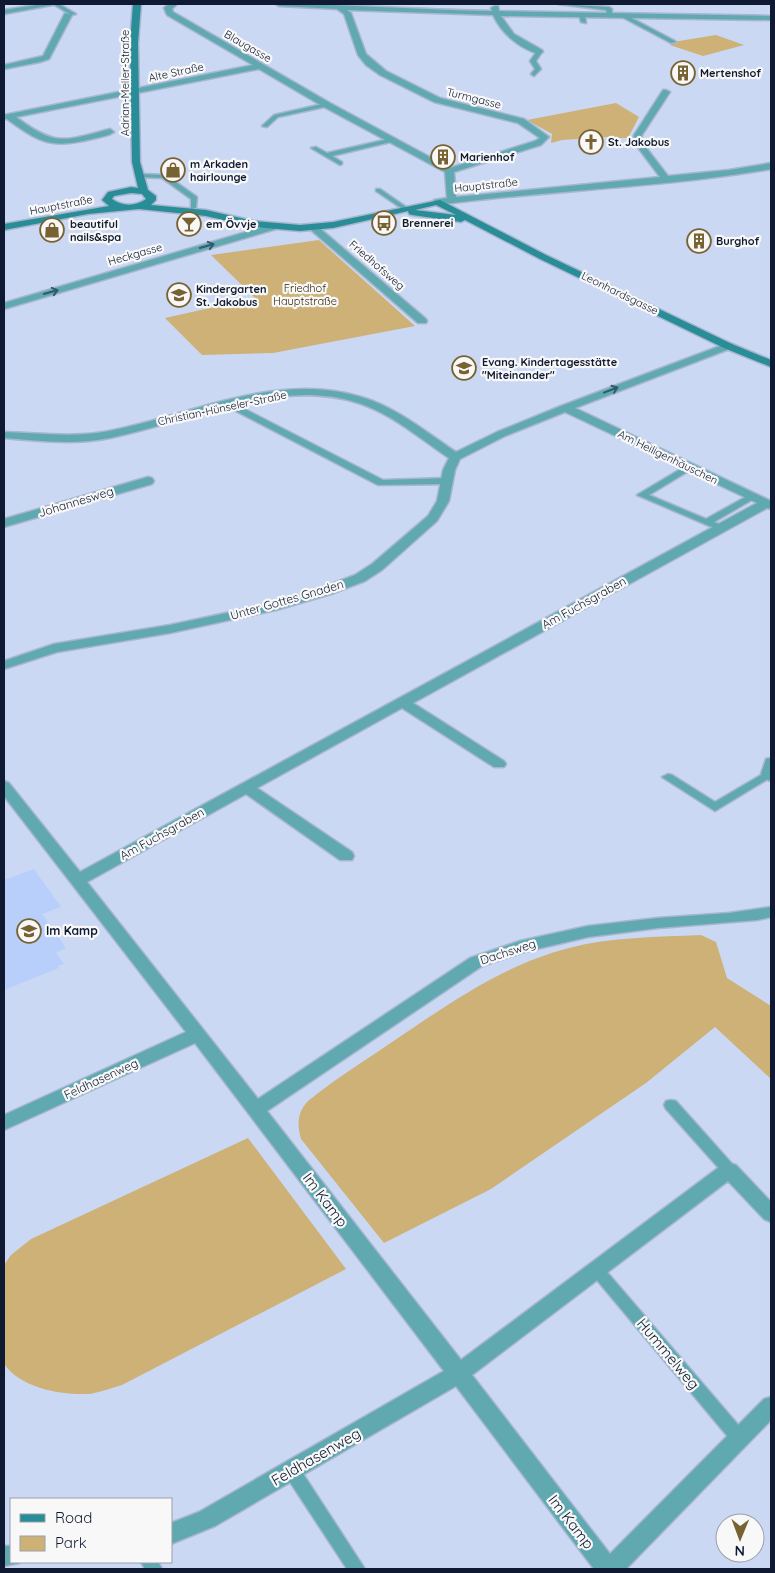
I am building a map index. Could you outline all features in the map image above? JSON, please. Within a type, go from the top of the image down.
[{"type":"street","points":[[4,12],[55,4]]},
{"type":"street","name":"Adrian-Meller-Straße","points":[[119,191],[133,177],[132,166],[136,162],[134,43],[137,4]]},
{"type":"street","name":"Blaugasse","points":[[173,4],[168,8],[170,13],[327,105],[449,171]]},
{"type":"street","points":[[279,4],[583,18],[625,14],[746,14],[771,19]]},
{"type":"street","points":[[493,4],[498,19],[520,44],[539,52]]},
{"type":"street","name":"Turmgasse","points":[[336,6],[346,13],[362,55],[369,63],[384,73],[426,95],[469,111],[521,121],[544,136],[544,140],[449,171]]},
{"type":"street","points":[[4,67],[40,60],[46,57],[70,15]]},
{"type":"street","name":"Alte Straße","points":[[6,116],[260,66]]},
{"type":"street","points":[[666,92],[638,135],[637,141],[666,178]]},
{"type":"street","name":"Alte Straße","points":[[6,116],[40,138],[51,141],[68,142],[110,132]]},
{"type":"street","name":"Hauptstraße","points":[[107,198],[4,227],[88,211],[138,206],[206,213],[273,227],[314,228],[437,202],[729,173],[771,166]]},
{"type":"street","points":[[449,171],[452,200]]},
{"type":"street","points":[[133,177],[148,194],[150,202],[138,206]]},
{"type":"street","points":[[119,191],[107,198],[109,203],[124,207]]},
{"type":"street","name":"Hauptstraße","points":[[119,191],[148,194],[206,213]]},
{"type":"street","name":"Leonhardsgasse","points":[[437,202],[728,346],[771,364]]},
{"type":"street","name":"Leonhardsgasse","points":[[396,211],[470,220]]},
{"type":"street","name":"Heckgasse","points":[[4,306],[273,227]]},
{"type":"street","name":"Friedhofsweg","points":[[314,228],[422,321]]},
{"type":"street","points":[[455,458],[501,434],[728,346]]},
{"type":"street","name":"Christian-Hünseler-Straße","points":[[4,435],[74,438],[100,437],[229,404],[296,393],[342,394],[373,405],[455,458]]},
{"type":"street","name":"Am Heiligenhäuschen","points":[[565,408],[769,504]]},
{"type":"street","name":"Unter Gottes Gnaden","points":[[4,665],[54,648],[170,629],[276,606],[326,591],[360,578],[377,567],[433,518],[443,502],[449,470],[455,458]]},
{"type":"street","name":"Johannesweg","points":[[4,523],[148,480]]},
{"type":"street","name":"Am Fuchsgraben","points":[[78,880],[720,528],[769,504]]},
{"type":"street","points":[[402,702],[499,764]]},
{"type":"street","name":"Im Kamp","points":[[4,786],[198,1034],[610,1569]]},
{"type":"street","points":[[246,787],[346,856]]},
{"type":"street","name":"Dachsweg","points":[[256,1109],[483,959],[556,937],[596,929],[712,920],[771,912]]},
{"type":"street","name":"Feldhasenweg","points":[[4,1123],[198,1034]]},
{"type":"street","points":[[458,1374],[729,1170],[771,1214]]},
{"type":"street","name":"Feldhasenweg","points":[[172,1534],[207,1519],[458,1374]]},
{"type":"street","points":[[610,1569],[771,1406]]},
{"type":"lane","points":[[55,4],[70,15]]},
{"type":"lane","points":[[561,4],[609,9],[609,15]]},
{"type":"lane","points":[[625,14],[673,42]]},
{"type":"lane","points":[[534,74],[538,69],[534,61],[539,52]]},
{"type":"lane","points":[[265,126],[276,116],[327,105]]},
{"type":"lane","points":[[326,155],[393,140]]},
{"type":"lane","points":[[314,148],[340,163]]},
{"type":"lane","points":[[133,177],[164,176],[195,198],[194,208]]},
{"type":"lane","points":[[378,190],[406,208]]},
{"type":"lane","points":[[229,404],[381,482],[447,481]]},
{"type":"lane","points":[[689,467],[642,495],[720,528]]},
{"type":"lane","points":[[707,522],[752,497]]},
{"type":"lane","points":[[668,778],[715,807],[770,771]]},
{"type":"lane","points":[[671,1106],[729,1170]]},
{"type":"lane","name":"Hummelweg","points":[[596,1269],[740,1439]]},
{"type":"lane","points":[[292,1471],[357,1569]]},
{"type":"shaded area","name":"Im Kamp","points":[[34,869],[61,907],[42,914],[66,948],[56,953],[64,964],[58,966],[59,968],[4,990],[4,880]]},
{"type":"green space","points":[[716,35],[744,45],[703,56],[670,45],[673,42]]},
{"type":"green space","points":[[616,103],[639,117],[628,138],[608,137],[562,140],[551,143],[552,134],[527,120]]},
{"type":"green space","name":"Friedhof Hauptstraße","points":[[319,240],[415,326],[273,353],[202,355],[165,318],[255,298],[211,255]]},
{"type":"green space","points":[[701,935],[716,942],[727,978],[771,1006],[771,1079],[715,1027],[646,1083],[491,1189],[384,1243],[301,1139],[299,1119],[304,1105],[308,1101],[436,1012],[499,975],[545,955],[585,944],[634,938]]},
{"type":"green space","points":[[248,1138],[346,1269],[122,1385],[96,1393],[77,1394],[54,1391],[31,1384],[11,1372],[4,1364],[4,1265],[11,1255],[31,1239]]},
{"type":"place","name":"Mertenshof","points":[[683,73]]},
{"type":"place","name":"St. Jakobus","points":[[591,142]]},
{"type":"place","name":"Marienhof","points":[[443,157]]},
{"type":"place","name":"m Arkaden hairlounge","points":[[173,170]]},
{"type":"place","name":"Brennerei","points":[[384,223]]},
{"type":"place","name":"em Övvje","points":[[189,224]]},
{"type":"place","name":"beautiful nails&spa","points":[[52,230]]},
{"type":"place","name":"Burghof","points":[[699,241]]},
{"type":"place","name":"Kindergarten St. Jakobus","points":[[179,295]]},
{"type":"place","name":"Evang. Kindertagesstätte \"Miteinander\"","points":[[464,368]]},
{"type":"place","name":"Im Kamp","points":[[29,931]]}]
